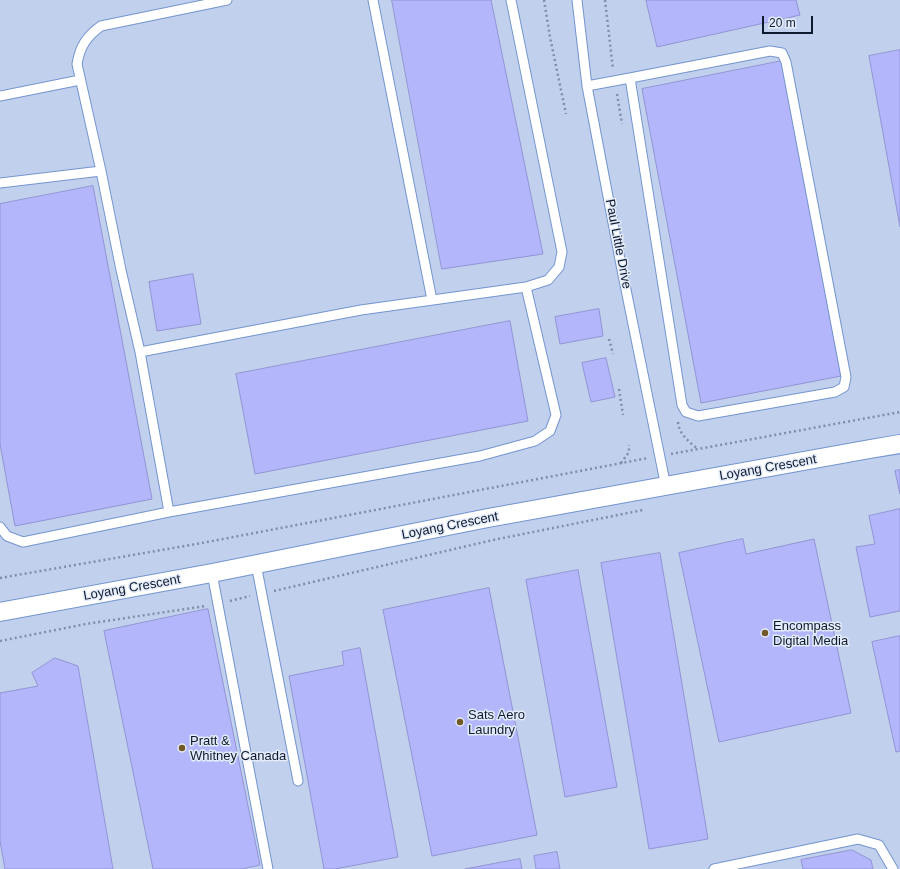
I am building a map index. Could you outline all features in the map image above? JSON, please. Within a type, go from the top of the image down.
[{"type":"street","name":"Loyang Crescent","points":[[0,612],[212,573],[488,518],[900,444]]},
{"type":"lane","points":[[169,512],[140,352],[77,64],[79,52],[84,42],[91,33],[101,26],[227,0]]},
{"type":"lane","points":[[373,0],[432,300]]},
{"type":"lane","points":[[140,352],[361,310],[526,287],[548,280],[559,267],[562,252],[511,0]]},
{"type":"lane","name":"Paul Little Drive","points":[[577,0],[587,86],[621,265],[666,487]]},
{"type":"lane","points":[[587,86],[770,51],[782,53],[786,62],[845,370],[846,377],[844,387],[834,392],[698,416],[686,412],[682,404],[630,78]]},
{"type":"lane","points":[[0,96],[80,80]]},
{"type":"lane","points":[[0,183],[101,171]]},
{"type":"lane","points":[[0,527],[7,536],[23,542],[169,512],[480,456],[535,441],[550,431],[556,415],[526,287]]},
{"type":"lane","points":[[256,564],[298,781]]},
{"type":"lane","points":[[212,573],[268,869]]},
{"type":"lane","points":[[714,869],[858,839],[879,845],[893,869]]},
{"type":"path","points":[[544,0],[566,114]]},
{"type":"path","points":[[609,339],[613,354]]},
{"type":"path","points":[[619,390],[623,415]]},
{"type":"path","points":[[0,578],[210,542],[621,463],[900,412]]},
{"type":"path","points":[[621,463],[629,452],[629,445]]},
{"type":"path","points":[[0,641],[86,624],[217,604],[493,540],[645,509]]},
{"type":"shaded area","points":[[0,0],[900,0],[900,869],[0,869]]},
{"type":"building","points":[[392,0],[491,0],[543,254],[442,269]]},
{"type":"building","points":[[796,0],[800,15],[657,47],[646,1]]},
{"type":"building","points":[[900,50],[900,227],[869,56]]},
{"type":"building","points":[[782,61],[841,376],[701,403],[642,89]]},
{"type":"building","points":[[93,186],[152,499],[15,526],[0,444],[0,204]]},
{"type":"building","points":[[193,274],[201,324],[157,331],[149,282]]},
{"type":"building","points":[[599,309],[603,336],[560,344],[555,317]]},
{"type":"building","points":[[510,321],[528,421],[255,474],[236,374]]},
{"type":"building","points":[[606,358],[615,397],[591,402],[582,363]]},
{"type":"building","points":[[900,470],[900,494],[895,471]]},
{"type":"building","points":[[900,509],[900,611],[870,617],[856,547],[875,544],[869,516]]},
{"type":"building","name":"Encompass Digital Media","points":[[743,539],[746,554],[814,539],[851,713],[719,742],[679,553]]},
{"type":"building","points":[[660,553],[708,839],[649,849],[601,563]]},
{"type":"building","points":[[578,570],[617,787],[565,797],[526,580]]},
{"type":"building","name":"Sats Aero Laundry","points":[[489,588],[537,835],[432,856],[383,610]]},
{"type":"building","name":"Pratt & Whitney Canada","points":[[208,609],[260,865],[242,869],[153,869],[104,631]]},
{"type":"building","points":[[900,636],[900,751],[896,752],[872,642]]},
{"type":"building","points":[[360,648],[398,857],[335,869],[324,869],[289,676],[344,665],[342,652]]},
{"type":"building","points":[[55,658],[78,666],[113,869],[5,869],[0,841],[0,693],[38,686],[32,673]]},
{"type":"building","points":[[852,850],[871,860],[873,869],[803,869],[801,860]]},
{"type":"building","points":[[557,852],[560,869],[536,869],[534,856]]},
{"type":"building","points":[[520,859],[522,869],[465,869]]},
{"type":"place","name":"Encompass Digital Media","points":[[765,633]]},
{"type":"place","name":"Sats Aero Laundry","points":[[460,722]]},
{"type":"place","name":"Pratt & Whitney Canada","points":[[182,748]]}]
